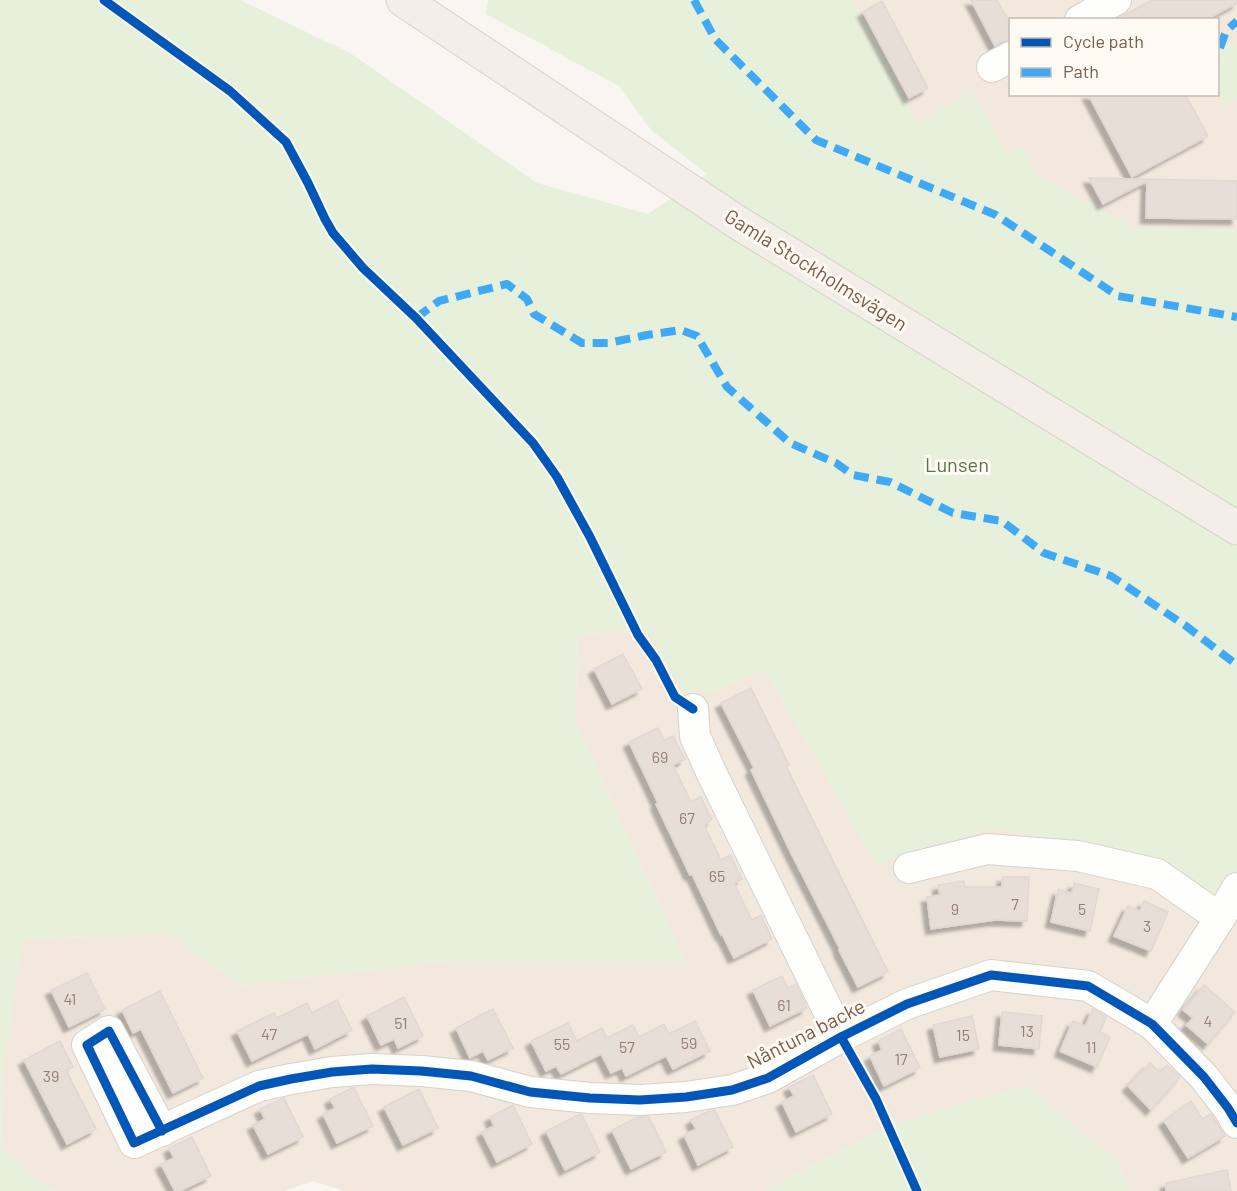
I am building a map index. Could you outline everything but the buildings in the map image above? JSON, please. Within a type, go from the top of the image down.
[{"type":"main road","name":"Gamla Stockholmsvägen","points":[[403,0],[737,222],[1237,528]]},
{"type":"street","points":[[1084,18],[1116,0]]},
{"type":"street","name":"Nåntuna backe","points":[[693,709],[695,736],[711,772],[841,1037]]},
{"type":"street","points":[[909,868],[987,849],[1078,856],[1157,874],[1220,918]]},
{"type":"street","points":[[1152,1024],[1237,888]]},
{"type":"street","name":"Nåntuna backe","points":[[162,1131],[259,1086],[332,1072],[372,1069],[471,1076],[530,1092],[590,1098],[640,1100],[686,1097],[732,1089],[768,1078],[841,1037],[907,1004],[992,975],[1088,986],[1152,1024],[1204,1077],[1237,1123]]},
{"type":"shaded area","points":[[852,0],[1237,0],[1237,231],[1136,229],[1037,176],[949,186]]},
{"type":"shaded area","points":[[647,629],[713,692],[765,669],[877,864],[992,829],[1133,850],[1199,886],[1237,921],[1237,1191],[1129,1191],[1120,1164],[894,1124],[764,1191],[345,1191],[312,1181],[285,1191],[56,1191],[35,1180],[2,1148],[1,1087],[22,938],[169,934],[240,985],[447,961],[685,961],[575,721],[578,634]]},
{"type":"green space","name":"Lunsen","points":[[0,0],[240,0],[350,53],[537,183],[648,214],[707,174],[651,130],[619,86],[486,14],[488,0],[852,0],[916,123],[972,92],[1008,154],[1022,147],[1037,176],[1136,228],[1237,231],[1237,921],[1199,886],[1133,850],[992,829],[877,865],[765,669],[713,692],[683,691],[646,629],[578,634],[575,721],[685,961],[447,961],[240,985],[169,934],[23,938],[1,1087],[2,1148],[35,1180],[56,1191],[0,1191]]},
{"type":"green space","points":[[1234,40],[1237,45],[1237,97],[1223,106],[1217,96],[1219,96],[1219,48]]},
{"type":"green space","points":[[1027,1085],[1120,1164],[1129,1191],[764,1191],[894,1124]]},
{"type":"marked path","points":[[694,0],[715,39],[816,140],[996,215],[1118,296],[1237,317]]},
{"type":"marked path","points":[[1220,48],[1226,31],[1237,21]]},
{"type":"marked path","points":[[416,318],[439,301],[507,284],[527,299],[534,314],[582,343],[608,343],[681,330],[697,336],[727,387],[790,443],[836,463],[853,475],[890,482],[953,513],[1002,521],[1044,553],[1111,576],[1186,626],[1237,665]]},
{"type":"cycle path","points":[[104,0],[230,91],[286,142],[333,233],[363,268],[416,318],[533,443],[557,477],[590,537],[638,635],[656,660],[675,697],[693,709]]},
{"type":"cycle path","points":[[162,1131],[109,1031],[87,1045],[134,1143],[259,1086],[332,1072],[372,1069],[471,1076],[530,1092],[590,1098],[640,1100],[686,1097],[732,1090],[768,1078],[841,1037],[907,1004],[991,975],[1088,986],[1152,1024],[1204,1077],[1237,1123]]},
{"type":"cycle path","points":[[841,1037],[876,1099],[917,1191]]}]
